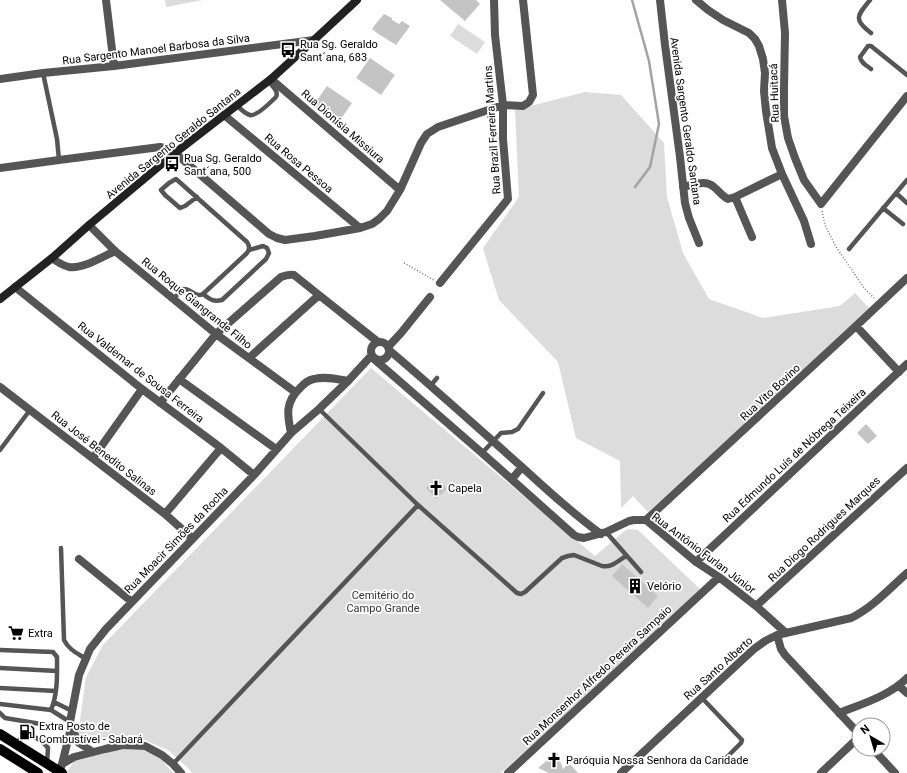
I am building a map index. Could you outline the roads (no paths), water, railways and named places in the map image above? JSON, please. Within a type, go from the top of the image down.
[{"type":"main road","points":[[0,734],[60,770]]},
{"type":"main road","points":[[0,749],[38,773]]},
{"type":"street","points":[[106,0],[114,66]]},
{"type":"street","name":"Avenida Sargento Geraldo Santana","points":[[0,299],[52,258],[175,152],[269,80],[357,0]]},
{"type":"street","name":"Rua Brazil Ferreira Martins","points":[[440,283],[508,198],[503,139],[504,106],[495,34],[494,0]]},
{"type":"street","points":[[0,168],[160,147],[175,152],[269,234],[277,238],[285,240],[360,228],[372,224],[387,211],[400,190],[421,143],[427,134],[450,123],[504,106],[523,106],[530,102],[533,95],[524,0]]},
{"type":"street","name":"Avenida Sargento Geraldo Santana","points":[[660,0],[664,45],[685,202],[689,218],[699,243]]},
{"type":"street","points":[[696,0],[723,20],[749,33],[759,46],[765,73],[764,91],[772,148],[782,174],[804,221],[811,244]]},
{"type":"street","name":"Rua Huitacá","points":[[782,0],[785,33],[784,116],[788,138],[804,180],[821,204],[907,96]]},
{"type":"street","name":"Rua Sargento Manoel Barbosa da Silva","points":[[0,79],[314,40]]},
{"type":"street","name":"Rua Dionísia Missiura","points":[[269,80],[400,190]]},
{"type":"street","name":"Rua Rosa Pessoa","points":[[224,115],[360,228]]},
{"type":"street","points":[[684,187],[706,182],[728,199],[782,174]]},
{"type":"street","points":[[735,197],[752,237]]},
{"type":"street","name":"Rua Roque Giangrande Filho","points":[[89,226],[115,251],[216,334],[295,392]]},
{"type":"street","points":[[52,258],[62,264],[76,267],[115,251]]},
{"type":"street","points":[[160,403],[216,334],[281,277],[290,274],[378,342],[386,344],[522,467],[588,524],[603,533]]},
{"type":"street","name":"Rua Vito Bovino","points":[[646,520],[907,278]]},
{"type":"street","name":"Rua Valdemar de Sousa Ferreira","points":[[15,287],[142,389],[221,448],[254,475]]},
{"type":"street","points":[[248,358],[319,295]]},
{"type":"street","points":[[378,342],[374,344],[370,352],[373,357],[379,361],[385,360],[388,355],[389,348],[430,297]]},
{"type":"street","points":[[856,326],[899,372]]},
{"type":"street","name":"Rua Antônio Furlan Júnior","points":[[373,357],[574,535],[584,538],[603,533],[629,521],[646,520],[696,562],[719,577],[756,606],[786,633]]},
{"type":"street","name":"Rua Moacir Simões da Rocha","points":[[60,770],[79,675],[90,649],[106,629],[254,475],[291,433],[320,408],[373,357]]},
{"type":"street","name":"Rua Edmundo Luís de Nóbrega Teixeira","points":[[696,562],[907,364]]},
{"type":"street","points":[[291,433],[288,417],[288,406],[295,392],[306,382],[312,379],[333,378],[348,381]]},
{"type":"street","points":[[179,379],[276,449]]},
{"type":"street","name":"Rua José Benedito Salinas","points":[[0,387],[165,514],[192,538]]},
{"type":"street","points":[[93,458],[142,389]]},
{"type":"street","points":[[165,514],[221,448]]},
{"type":"street","points":[[512,479],[522,467]]},
{"type":"street","name":"Rua Diogo Rodrigues Marques","points":[[756,606],[907,468]]},
{"type":"street","points":[[79,559],[132,602]]},
{"type":"street","name":"Rua Santo Alberto","points":[[622,773],[754,649],[765,641],[777,635],[851,618],[877,601],[907,574]]},
{"type":"street","name":"Rua Monsenhor Alfredo Pereira Sampaio","points":[[508,773],[719,577]]},
{"type":"street","points":[[777,635],[781,649],[785,655],[851,727]]},
{"type":"street","points":[[839,713],[899,686],[907,678]]},
{"type":"street","points":[[899,686],[907,693]]},
{"type":"street","points":[[70,725],[79,743],[93,752]]},
{"type":"street","points":[[821,773],[851,744]]},
{"type":"street","points":[[60,770],[74,757],[123,745],[145,746],[162,755],[181,773]]},
{"type":"street","points":[[880,757],[895,773]]},
{"type":"lane","points":[[870,0],[860,13],[859,20],[862,26],[871,33]]},
{"type":"lane","points":[[871,69],[863,63],[860,57],[868,46],[871,46],[907,75]]},
{"type":"lane","points":[[43,73],[57,139],[59,160]]},
{"type":"lane","points":[[236,105],[248,115],[252,116],[257,113],[278,95],[269,80]]},
{"type":"lane","points":[[197,197],[180,208],[161,190],[169,183],[176,180],[197,197],[247,242],[249,245],[249,250]]},
{"type":"lane","points":[[849,248],[907,180]]},
{"type":"lane","points":[[896,194],[907,203]]},
{"type":"lane","points":[[883,208],[903,224]]},
{"type":"lane","points":[[173,299],[183,289],[188,289],[198,296],[201,296],[203,294],[247,253],[249,250],[263,246],[267,248],[269,253],[266,259],[222,300],[212,301],[203,294]]},
{"type":"lane","points":[[431,385],[437,378]]},
{"type":"lane","points":[[482,453],[501,433],[512,432],[518,429],[543,393]]},
{"type":"lane","points":[[320,408],[418,505],[517,593],[521,594],[525,592],[562,558],[574,555],[606,567],[626,556]]},
{"type":"lane","points":[[0,450],[30,410]]},
{"type":"lane","points":[[173,764],[418,505]]},
{"type":"lane","points":[[603,533],[641,572]]},
{"type":"lane","points":[[61,548],[64,640],[66,646],[86,659]]},
{"type":"lane","points":[[0,650],[53,652],[57,657],[57,671],[56,691],[51,710]]},
{"type":"lane","points":[[0,668],[57,671]]},
{"type":"lane","points":[[0,688],[56,691]]},
{"type":"lane","points":[[702,698],[742,740],[741,743],[726,758]]},
{"type":"lane","points":[[54,702],[72,711]]},
{"type":"lane","points":[[0,704],[51,710],[70,725]]},
{"type":"lane","points":[[0,713],[5,718],[52,726]]},
{"type":"lane","points":[[16,743],[24,736],[30,736],[42,740],[48,748],[47,763]]},
{"type":"waterway","points":[[632,0],[649,61],[659,124],[650,167],[635,187]]},
{"type":"place","name":"Rua Sg. Geraldo Sant´ana, 683","points":[[288,50]]},
{"type":"place","name":"Rua Sg. Geraldo Sant´ana, 500","points":[[172,164]]},
{"type":"place","name":"Capela","points":[[436,488]]},
{"type":"place","name":"Velório","points":[[635,586]]},
{"type":"place","name":"Extra","points":[[16,633]]},
{"type":"place","name":"Extra Posto de Combustível - Sabará","points":[[27,732]]},
{"type":"place","name":"Paróquia Nossa Senhora da Caridade","points":[[554,760]]},
{"type":"park label","name":"Cemitério do Campo Grande","points":[[383,601]]}]
